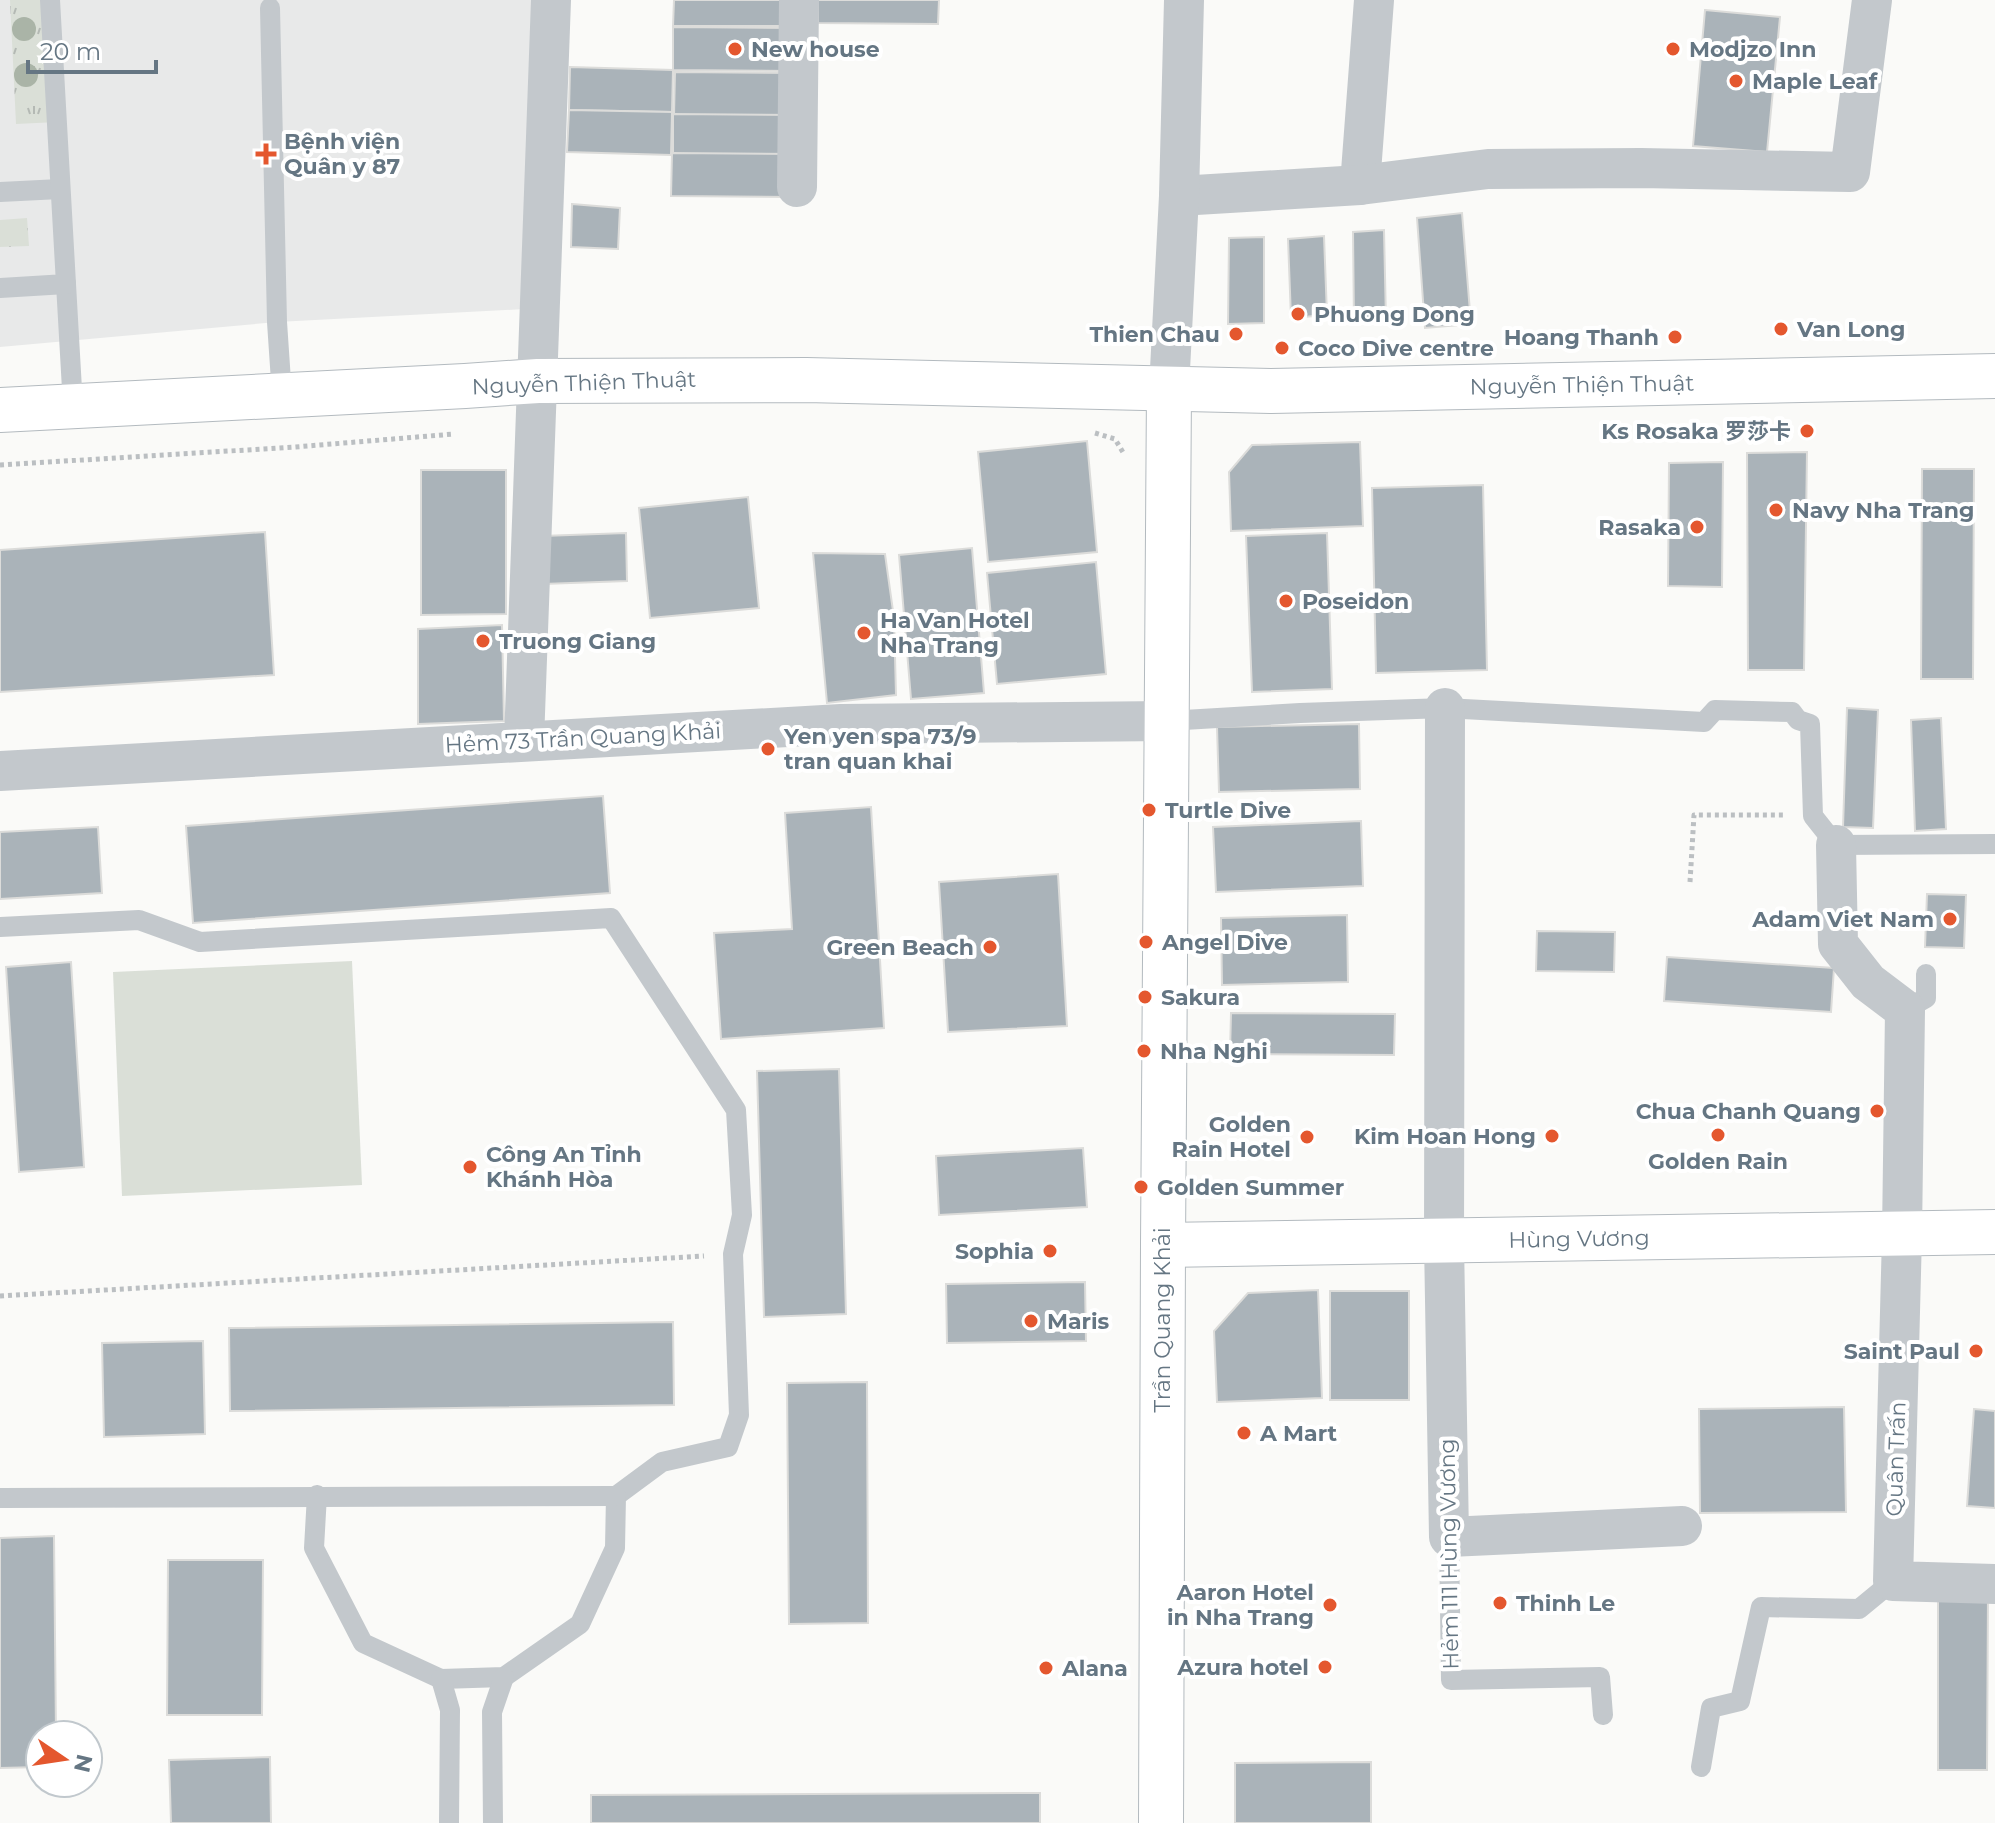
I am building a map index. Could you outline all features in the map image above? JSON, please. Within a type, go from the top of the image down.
[{"type":"street","points":[[524,741],[551,0]]},
{"type":"street","points":[[797,187],[799,0]]},
{"type":"street","points":[[1167,721],[1169,389],[1179,196],[1184,0]]},
{"type":"street","points":[[1360,185],[1374,0]]},
{"type":"street","points":[[1179,196],[1360,185],[1488,169],[1850,172],[1872,0]]},
{"type":"street","name":"Nguyễn Thiện Thuật","points":[[0,410],[538,381],[806,380],[1287,391],[1995,376]]},
{"type":"street","name":"Hẻm 111 Hùng Vương","points":[[1445,708],[1444,1241],[1449,1537]]},
{"type":"street","name":"Hẻm 73 Trần Quang Khải","points":[[0,771],[841,724],[1167,721]]},
{"type":"street","name":"Trần Quang Khải","points":[[1161,1823],[1167,721]]},
{"type":"street","points":[[1825,830],[1838,944],[1868,982],[1905,1010]]},
{"type":"street","name":"Quân Trấn","points":[[1893,1581],[1905,1010]]},
{"type":"street","name":"Hùng Vương","points":[[1163,1245],[1995,1232]]},
{"type":"street","points":[[1449,1537],[1682,1526]]},
{"type":"street","points":[[1893,1581],[1995,1584]]},
{"type":"lane","points":[[50,0],[73,407]]},
{"type":"lane","points":[[270,8],[277,322],[282,396]]},
{"type":"lane","points":[[0,192],[60,189]]},
{"type":"lane","points":[[0,288],[66,284]]},
{"type":"lane","points":[[1167,721],[1445,708],[1704,722],[1715,710],[1792,712],[1798,720],[1810,724],[1825,830],[1995,844]]},
{"type":"lane","points":[[0,927],[139,920],[200,942],[611,918],[736,1110],[742,1215],[733,1254],[739,1415],[728,1447],[662,1462],[616,1496],[0,1498]]},
{"type":"lane","points":[[1905,1010],[1926,998],[1926,974]]},
{"type":"lane","points":[[317,1495],[314,1548],[363,1643],[441,1679],[504,1677],[580,1624],[615,1548],[616,1496]]},
{"type":"lane","name":"Hẻm 111 Hùng Vương","points":[[1449,1537],[1451,1680],[1600,1677],[1603,1715]]},
{"type":"lane","points":[[1701,1767],[1711,1708],[1740,1701],[1761,1607],[1859,1609],[1893,1581]]},
{"type":"lane","points":[[493,1823],[492,1712],[504,1677]]},
{"type":"lane","points":[[441,1679],[450,1710],[449,1823]]},
{"type":"path","points":[[1086,431],[1115,439],[1129,462]]},
{"type":"path","points":[[0,465],[295,447],[460,433]]},
{"type":"path","points":[[1690,882],[1694,815],[1825,830]]},
{"type":"path","points":[[0,1296],[733,1254]]},
{"type":"shaded area","name":"Bệnh viện Quân y 87","points":[[0,0],[537,0],[525,309],[277,322],[0,347]]},
{"type":"green space","points":[[10,0],[50,0],[57,122],[16,124]]},
{"type":"green space","points":[[27,218],[29,246],[0,247],[0,220]]},
{"type":"green space","points":[[352,961],[362,1185],[122,1196],[113,972]]},
{"type":"building","points":[[674,0],[797,0],[797,26],[673,26]]},
{"type":"building","points":[[818,0],[939,0],[938,24],[818,23]]},
{"type":"building","name":"Maple Leaf","points":[[1705,10],[1780,17],[1767,152],[1693,146]]},
{"type":"building","name":"New house","points":[[673,27],[796,28],[796,71],[673,70]]},
{"type":"building","points":[[570,67],[673,70],[672,112],[569,110]]},
{"type":"building","points":[[675,72],[798,73],[797,115],[674,115]]},
{"type":"building","points":[[569,110],[672,112],[671,155],[567,152]]},
{"type":"building","points":[[673,114],[796,115],[796,159],[673,158]]},
{"type":"building","points":[[672,153],[796,154],[795,197],[671,196]]},
{"type":"building","points":[[572,204],[620,208],[618,249],[571,247]]},
{"type":"building","points":[[1462,213],[1471,324],[1425,328],[1417,218]]},
{"type":"building","points":[[1384,230],[1386,321],[1354,323],[1353,232]]},
{"type":"building","points":[[1324,236],[1327,315],[1291,318],[1288,239]]},
{"type":"building","points":[[1264,237],[1264,323],[1228,324],[1229,238]]},
{"type":"building","points":[[1087,441],[1097,552],[988,562],[978,452]]},
{"type":"building","points":[[1360,442],[1363,526],[1231,531],[1229,472],[1252,445]]},
{"type":"building","name":"Navy Nha Trang","points":[[1807,452],[1804,670],[1748,670],[1747,453]]},
{"type":"building","points":[[1723,462],[1722,587],[1668,586],[1669,463]]},
{"type":"building","points":[[1922,469],[1974,469],[1973,679],[1921,679]]},
{"type":"building","points":[[421,470],[506,470],[506,614],[421,615]]},
{"type":"building","points":[[1483,485],[1487,670],[1376,673],[1372,488]]},
{"type":"building","points":[[748,497],[759,608],[650,618],[639,508]]},
{"type":"building","points":[[265,532],[274,675],[0,692],[0,550]]},
{"type":"building","points":[[626,533],[627,581],[543,584],[542,536]]},
{"type":"building","points":[[1327,533],[1332,689],[1252,692],[1246,536]]},
{"type":"building","points":[[972,548],[984,693],[911,699],[899,555]]},
{"type":"building","points":[[813,553],[885,554],[894,618],[896,695],[827,703]]},
{"type":"building","points":[[1096,562],[1106,674],[997,684],[987,573]]},
{"type":"building","points":[[502,625],[504,721],[418,724],[418,629]]},
{"type":"building","points":[[1847,708],[1878,710],[1873,828],[1843,827]]},
{"type":"building","points":[[1941,718],[1946,829],[1915,831],[1911,720]]},
{"type":"building","points":[[1359,724],[1360,789],[1219,792],[1217,727]]},
{"type":"building","points":[[603,796],[610,893],[193,923],[186,826]]},
{"type":"building","points":[[871,807],[884,1028],[721,1039],[714,933],[792,929],[785,813]]},
{"type":"building","points":[[1361,821],[1363,886],[1216,892],[1213,827]]},
{"type":"building","points":[[98,827],[102,893],[0,899],[0,832]]},
{"type":"building","points":[[1058,874],[1067,1026],[948,1032],[939,882]]},
{"type":"building","points":[[1927,894],[1966,895],[1964,948],[1925,947]]},
{"type":"building","points":[[1347,915],[1348,982],[1222,985],[1221,918]]},
{"type":"building","points":[[1537,931],[1615,932],[1614,972],[1536,971]]},
{"type":"building","points":[[1667,957],[1834,968],[1831,1012],[1664,1001]]},
{"type":"building","points":[[71,962],[84,1167],[19,1172],[6,967]]},
{"type":"building","points":[[1231,1013],[1395,1014],[1394,1055],[1230,1054]]},
{"type":"building","points":[[839,1069],[846,1314],[764,1317],[757,1071]]},
{"type":"building","points":[[1083,1148],[1087,1207],[939,1215],[936,1156]]},
{"type":"building","points":[[1085,1282],[1086,1341],[947,1343],[946,1284]]},
{"type":"building","points":[[1318,1290],[1322,1398],[1217,1402],[1214,1331],[1248,1293]]},
{"type":"building","points":[[1330,1291],[1409,1291],[1409,1400],[1330,1400]]},
{"type":"building","points":[[673,1322],[674,1405],[230,1411],[229,1328]]},
{"type":"building","points":[[203,1341],[205,1434],[104,1437],[102,1343]]},
{"type":"building","points":[[867,1382],[868,1623],[789,1624],[787,1383]]},
{"type":"building","points":[[1844,1407],[1846,1512],[1700,1513],[1699,1409]]},
{"type":"building","points":[[1974,1409],[1995,1411],[1995,1508],[1967,1506]]},
{"type":"building","points":[[54,1536],[56,1719],[24,1719],[24,1767],[0,1768],[0,1538]]},
{"type":"building","points":[[168,1560],[263,1560],[262,1715],[167,1715]]},
{"type":"building","points":[[1938,1593],[1988,1593],[1987,1770],[1938,1770]]},
{"type":"building","points":[[270,1757],[271,1823],[171,1823],[169,1760]]},
{"type":"building","points":[[1371,1762],[1371,1823],[1235,1823],[1235,1763]]},
{"type":"building","points":[[1040,1793],[1040,1823],[591,1823],[591,1795]]},
{"type":"place","name":"New house","points":[[735,49]]},
{"type":"place","name":"Modjzo Inn","points":[[1673,49]]},
{"type":"place","name":"Maple Leaf","points":[[1736,81]]},
{"type":"place","name":"Bệnh viện Quân y 87","points":[[266,154]]},
{"type":"place","name":"Phuong Dong","points":[[1298,314]]},
{"type":"place","name":"Van Long","points":[[1781,329]]},
{"type":"place","name":"Thien Chau","points":[[1236,334]]},
{"type":"place","name":"Hoang Thanh","points":[[1675,337]]},
{"type":"place","name":"Coco Dive centre","points":[[1282,348]]},
{"type":"place","name":"Ks Rosaka 罗莎卡","points":[[1807,431]]},
{"type":"place","name":"Navy Nha Trang","points":[[1776,510]]},
{"type":"place","name":"Rasaka","points":[[1697,527]]},
{"type":"place","name":"Poseidon","points":[[1286,601]]},
{"type":"place","name":"Ha Van Hotel Nha Trang","points":[[864,633]]},
{"type":"place","name":"Truong Giang","points":[[483,641]]},
{"type":"place","name":"Yen yen spa 73/9 tran quan khai","points":[[768,749]]},
{"type":"place","name":"Turtle Dive","points":[[1149,810]]},
{"type":"place","name":"Adam Viet Nam","points":[[1950,919]]},
{"type":"place","name":"Angel Dive","points":[[1146,942]]},
{"type":"place","name":"Green Beach","points":[[990,947]]},
{"type":"place","name":"Sakura","points":[[1145,997]]},
{"type":"place","name":"Nha Nghi","points":[[1144,1051]]},
{"type":"place","name":"Chua Chanh Quang","points":[[1877,1111]]},
{"type":"place","name":"Golden Rain","points":[[1718,1135]]},
{"type":"place","name":"Kim Hoan Hong","points":[[1552,1136]]},
{"type":"place","name":"Golden Rain Hotel","points":[[1307,1137]]},
{"type":"place","name":"Công An Tỉnh Khánh Hòa","points":[[470,1167]]},
{"type":"place","name":"Golden Summer","points":[[1141,1187]]},
{"type":"place","name":"Sophia","points":[[1050,1251]]},
{"type":"place","name":"Maris","points":[[1031,1321]]},
{"type":"place","name":"Saint Paul","points":[[1976,1351]]},
{"type":"place","name":"A Mart","points":[[1244,1433]]},
{"type":"place","name":"Thinh Le","points":[[1500,1603]]},
{"type":"place","name":"Aaron Hotel in Nha Trang","points":[[1330,1605]]},
{"type":"place","name":"Azura hotel","points":[[1325,1667]]},
{"type":"place","name":"Alana","points":[[1046,1668]]}]
